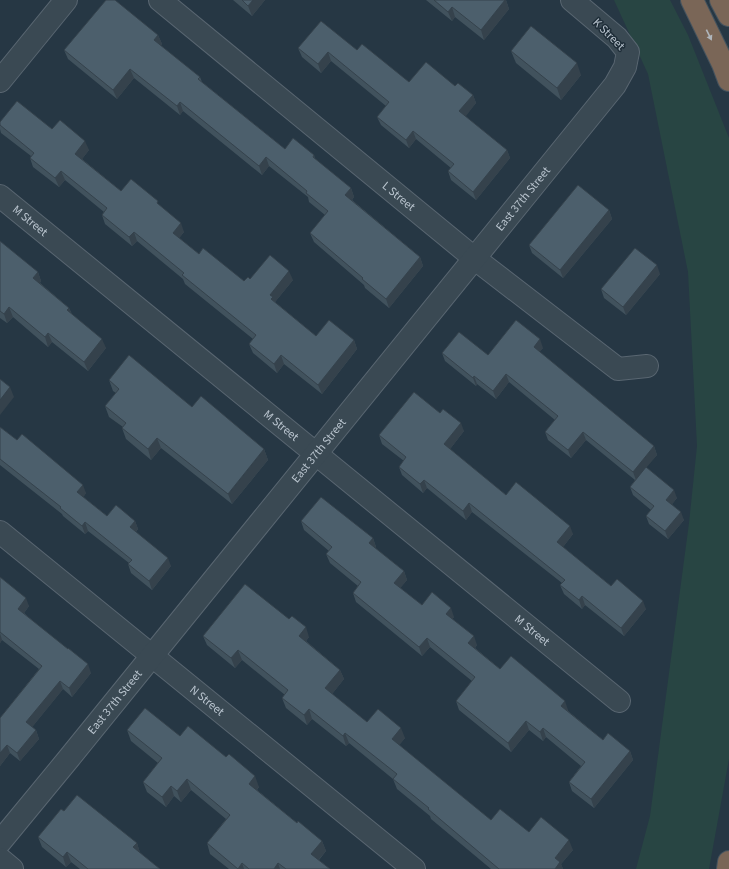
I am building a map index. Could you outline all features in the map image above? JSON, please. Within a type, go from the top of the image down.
[{"type":"highway","points":[[692,0],[723,64],[729,80]]},
{"type":"highway","points":[[721,0],[729,14]]},
{"type":"highway","points":[[728,869],[729,862]]},
{"type":"street","points":[[0,81],[66,0]]},
{"type":"street","name":"L Street","points":[[160,0],[474,258],[618,369],[647,366]]},
{"type":"street","name":"K Street","points":[[572,0],[617,38],[628,52]]},
{"type":"street","name":"East 37th Street","points":[[0,842],[614,85],[625,67],[628,52]]},
{"type":"street","name":"M Street","points":[[0,196],[619,701]]},
{"type":"street","name":"N Street","points":[[0,532],[414,869]]},
{"type":"street","points":[[0,859],[12,869]]},
{"type":"green space","points":[[614,0],[670,0],[688,35],[729,138],[729,759],[709,869],[636,869],[650,816],[689,523],[697,446],[688,272],[648,74]]},
{"type":"building","points":[[106,0],[115,0],[158,35],[154,40],[200,77],[198,79],[285,149],[293,138],[314,155],[313,157],[351,188],[345,195],[420,257],[386,299],[310,233],[328,211],[306,193],[307,191],[266,157],[259,166],[180,102],[177,106],[130,69],[113,90],[64,50]]},
{"type":"building","points":[[242,0],[253,0],[248,6]]},
{"type":"building","points":[[434,0],[505,0],[481,30],[452,7],[448,12]]},
{"type":"building","points":[[321,21],[357,50],[362,44],[409,82],[426,62],[455,86],[458,83],[473,95],[459,111],[507,150],[473,192],[448,171],[454,164],[413,131],[406,140],[377,117],[389,102],[328,52],[318,64],[298,48]]},
{"type":"building","points":[[531,26],[577,63],[557,88],[511,51]]},
{"type":"building","points":[[17,101],[52,129],[60,120],[85,141],[75,154],[121,191],[131,179],[158,201],[157,203],[181,223],[173,233],[199,254],[203,248],[244,281],[248,277],[250,279],[270,255],[289,271],[270,295],[273,297],[271,299],[316,336],[329,320],[354,340],[318,385],[281,355],[274,364],[249,344],[256,335],[182,275],[184,273],[134,232],[129,237],[102,215],[107,208],[61,171],[55,178],[30,158],[34,153],[0,125],[0,122]]},
{"type":"building","points":[[578,185],[609,210],[560,270],[529,245]]},
{"type":"building","points":[[0,241],[38,272],[33,278],[69,308],[67,310],[102,339],[84,362],[48,333],[45,337],[9,307],[4,314],[0,311]]},
{"type":"building","points":[[635,248],[657,265],[623,307],[601,289]]},
{"type":"building","points":[[516,320],[540,339],[534,347],[654,446],[633,472],[583,432],[568,450],[545,432],[558,416],[506,374],[493,391],[474,376],[473,378],[442,353],[459,332],[488,355]]},
{"type":"building","points":[[129,355],[192,407],[201,396],[264,449],[228,494],[157,438],[148,449],[122,428],[126,423],[105,406],[119,389],[109,380]]},
{"type":"building","points":[[0,379],[10,387],[0,400]]},
{"type":"building","points":[[414,392],[440,413],[443,409],[461,423],[444,444],[506,495],[516,482],[570,526],[557,542],[611,586],[617,579],[643,601],[621,628],[582,596],[579,600],[560,585],[565,580],[469,503],[463,511],[424,480],[420,484],[399,467],[406,457],[379,435]]},
{"type":"building","points":[[0,427],[17,440],[22,434],[83,485],[77,492],[107,516],[116,505],[135,521],[130,527],[168,558],[149,581],[128,564],[132,560],[85,522],[82,526],[60,508],[61,507],[0,459]]},
{"type":"building","points":[[646,467],[674,490],[666,500],[681,512],[665,531],[646,516],[654,506],[630,487]]},
{"type":"building","points":[[321,497],[373,538],[369,543],[404,571],[394,583],[422,605],[432,592],[451,608],[446,614],[474,636],[468,643],[500,669],[511,656],[565,701],[561,706],[603,740],[608,733],[630,751],[591,799],[569,782],[585,762],[543,728],[540,732],[526,721],[508,743],[456,701],[475,677],[427,638],[419,647],[353,593],[361,582],[326,554],[332,547],[301,521]]},
{"type":"building","points":[[0,577],[26,598],[18,609],[88,664],[69,688],[60,681],[26,722],[36,730],[17,753],[7,745],[0,753],[0,718],[42,666],[0,632]]},
{"type":"building","points":[[245,584],[289,619],[292,616],[306,627],[299,636],[340,670],[325,688],[367,722],[378,709],[401,728],[392,739],[491,820],[500,809],[529,832],[541,817],[569,840],[555,858],[560,862],[555,869],[499,869],[393,779],[397,774],[345,733],[343,736],[309,709],[304,715],[282,698],[288,690],[238,650],[231,658],[203,636]]},
{"type":"building","points":[[145,708],[180,736],[188,726],[226,757],[229,754],[255,776],[249,784],[322,841],[311,854],[330,869],[286,869],[278,863],[274,869],[249,869],[242,863],[238,869],[207,843],[230,815],[187,779],[177,791],[171,786],[162,797],[143,782],[162,758],[127,730]]},
{"type":"building","points":[[77,795],[137,843],[133,847],[160,869],[88,869],[67,852],[63,857],[38,837],[61,809],[64,811]]}]
